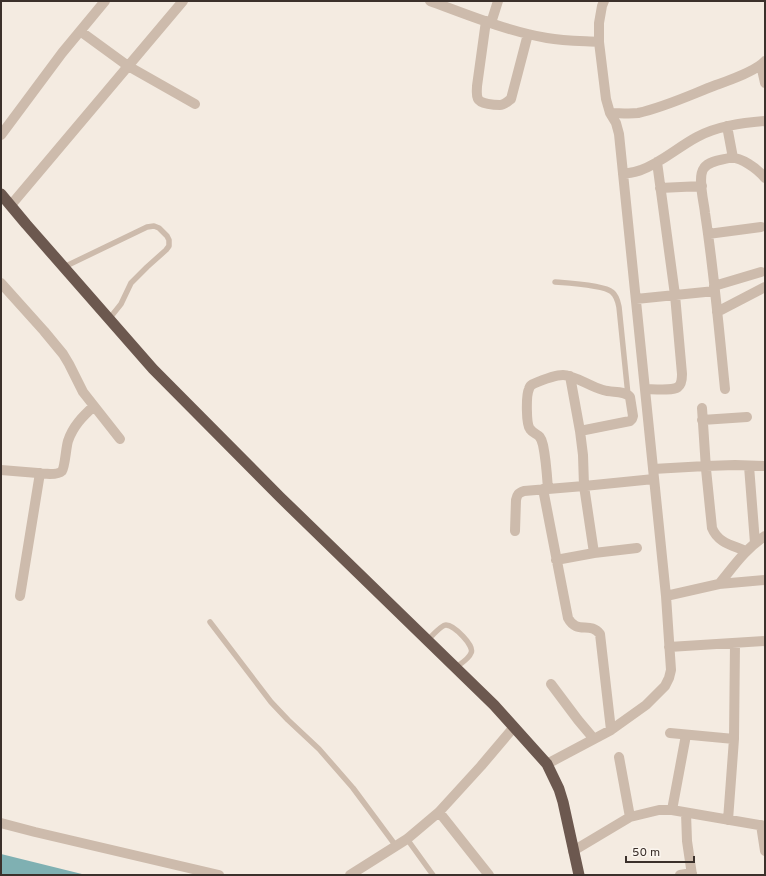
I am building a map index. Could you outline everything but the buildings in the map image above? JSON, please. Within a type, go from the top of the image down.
[{"type":"highway","points":[[1,194],[153,369],[280,497],[494,706],[547,764],[564,802],[578,875]]},
{"type":"street","points":[[1,135],[62,53],[105,1]]},
{"type":"street","points":[[10,205],[183,1]]},
{"type":"street","points":[[430,1],[450,4],[489,22],[528,34],[548,38],[599,42]]},
{"type":"street","points":[[498,1],[489,22],[477,86],[477,94],[480,102],[500,105],[505,104],[511,99],[528,34]]},
{"type":"street","points":[[547,764],[611,730],[646,705],[665,686],[671,670],[666,596],[619,134],[606,99],[599,42],[602,6],[604,1]]},
{"type":"street","points":[[80,31],[128,66],[195,104]]},
{"type":"street","points":[[610,113],[636,113],[654,109],[746,73],[763,63],[765,83]]},
{"type":"street","points":[[623,174],[643,170],[697,137],[710,131],[727,126],[765,120]]},
{"type":"street","points":[[727,126],[732,158]]},
{"type":"street","points":[[725,389],[715,289],[701,175],[704,168],[716,160],[732,158],[748,163],[765,178]]},
{"type":"street","points":[[629,398],[678,387],[681,382],[682,374],[675,295],[657,162]]},
{"type":"street","points":[[660,188],[702,186]]},
{"type":"street","points":[[708,234],[761,227]]},
{"type":"street","points":[[636,299],[715,289],[761,272]]},
{"type":"street","points":[[1,283],[44,331],[70,364],[83,392],[120,439]]},
{"type":"street","points":[[717,312],[765,288]]},
{"type":"street","points":[[580,431],[630,421],[633,416],[629,398],[624,393],[605,391],[570,376],[564,375],[559,375],[533,384],[530,387],[528,391],[527,412],[529,427],[531,431],[539,435],[543,445],[546,489],[556,560],[568,618],[572,625],[577,627],[593,628],[598,630],[600,634],[611,730]]},
{"type":"street","points":[[570,376],[580,431],[583,455],[584,486],[594,553]]},
{"type":"street","points":[[1,470],[50,474],[61,472],[64,468],[66,448],[76,425],[94,406]]},
{"type":"street","points":[[702,408],[712,528],[715,535],[719,539],[746,551]]},
{"type":"street","points":[[702,420],[747,417]]},
{"type":"street","points":[[515,531],[516,500],[519,492],[584,486],[706,466],[765,466]]},
{"type":"street","points":[[749,466],[755,543]]},
{"type":"street","points":[[20,596],[40,473]]},
{"type":"street","points":[[719,584],[746,551],[765,536]]},
{"type":"street","points":[[556,560],[594,553],[637,548]]},
{"type":"street","points":[[666,596],[719,584],[765,580]]},
{"type":"street","points":[[669,647],[765,641]]},
{"type":"street","points":[[728,820],[734,739],[735,643]]},
{"type":"street","points":[[551,684],[594,739]]},
{"type":"street","points":[[350,875],[407,839],[439,812],[514,727]]},
{"type":"street","points":[[670,733],[734,739]]},
{"type":"street","points":[[672,810],[686,734]]},
{"type":"street","points":[[619,757],[630,817]]},
{"type":"street","points":[[573,851],[630,817],[659,810],[672,810],[763,825],[765,851]]},
{"type":"street","points":[[439,812],[489,875]]},
{"type":"street","points":[[680,875],[692,874],[687,841],[686,813]]},
{"type":"street","points":[[1,823],[218,875]]},
{"type":"lane","points":[[64,267],[147,227],[154,226],[159,228],[167,236],[169,246],[131,283],[121,304],[109,319]]},
{"type":"lane","points":[[555,282],[600,287],[612,292],[616,298],[619,307],[629,398]]},
{"type":"lane","points":[[210,622],[271,702],[319,749],[353,788],[396,846]]},
{"type":"lane","points":[[428,641],[443,626],[447,625],[453,627],[472,648],[472,652],[469,656],[455,668]]},
{"type":"lane","points":[[407,839],[433,875]]},
{"type":"water","points":[[1,854],[86,875],[1,875]]}]
